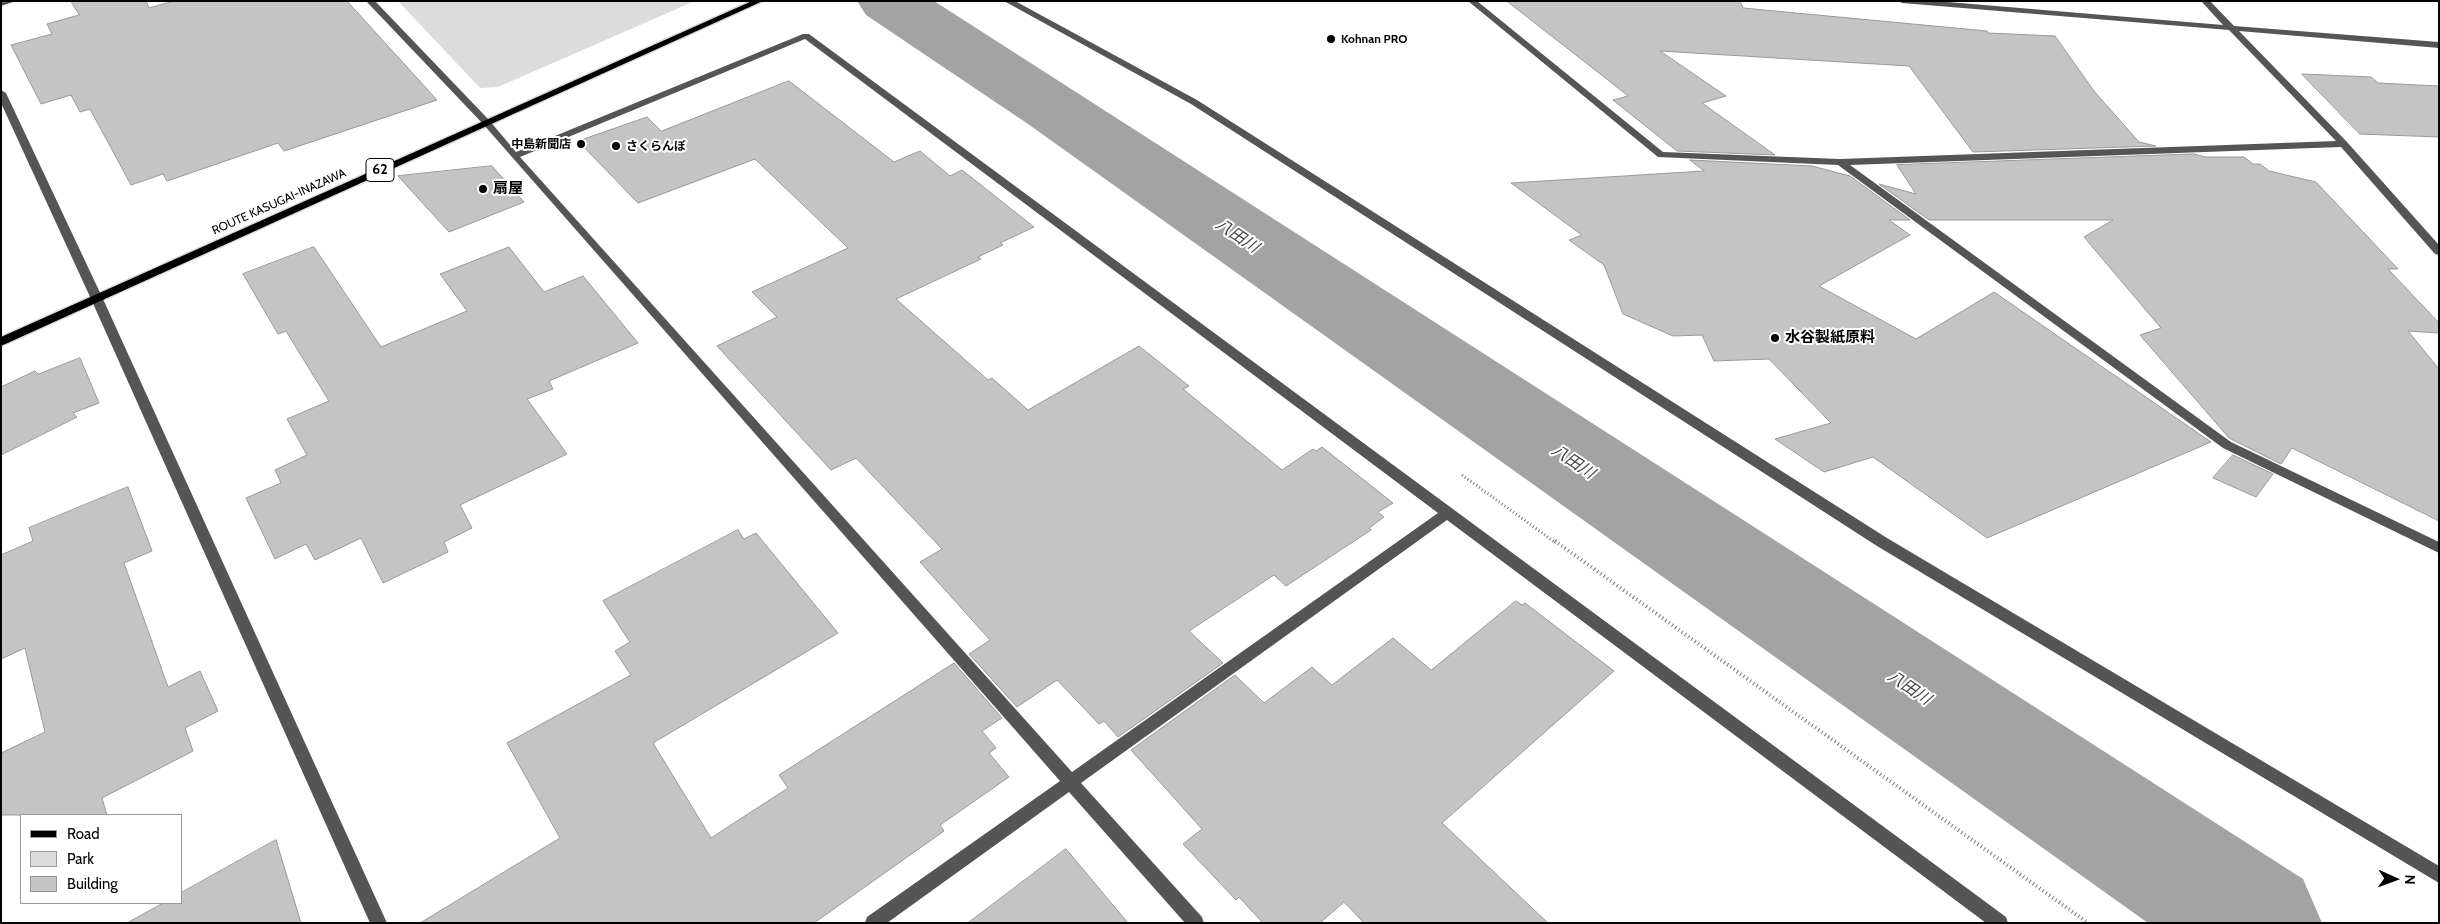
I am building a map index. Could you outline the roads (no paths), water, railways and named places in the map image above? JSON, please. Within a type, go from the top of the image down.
[{"type":"main road","name":"ROUTE KASUGAI-INAZAWA","points":[[1,342],[486,122],[759,1]]},
{"type":"street","points":[[1,4],[12,1]]},
{"type":"street","points":[[370,1],[486,122],[514,156],[1196,923]]},
{"type":"street","points":[[1008,1],[1194,102],[1882,542],[2439,875]]},
{"type":"street","points":[[1472,1],[1661,155],[1840,162],[2344,144]]},
{"type":"street","points":[[1902,1],[2439,45]]},
{"type":"street","points":[[2205,1],[2230,29],[2344,144],[2439,252]]},
{"type":"street","points":[[514,156],[806,36],[2000,923]]},
{"type":"street","points":[[1,93],[97,299],[380,923]]},
{"type":"street","points":[[1840,162],[2227,445],[2439,548]]},
{"type":"street","points":[[874,923],[1072,783],[1447,512]]},
{"type":"waterway","name":"八田川","points":[[889,1],[1054,109],[2257,923]]},
{"type":"place","name":"Kohnan PRO","points":[[1331,39]]},
{"type":"place","name":"中島新聞店","points":[[581,144]]},
{"type":"place","name":"さくらんぼ","points":[[616,146]]},
{"type":"place","name":"扇屋","points":[[483,189]]},
{"type":"place","name":"水谷製紙原料","points":[[1775,338]]}]
